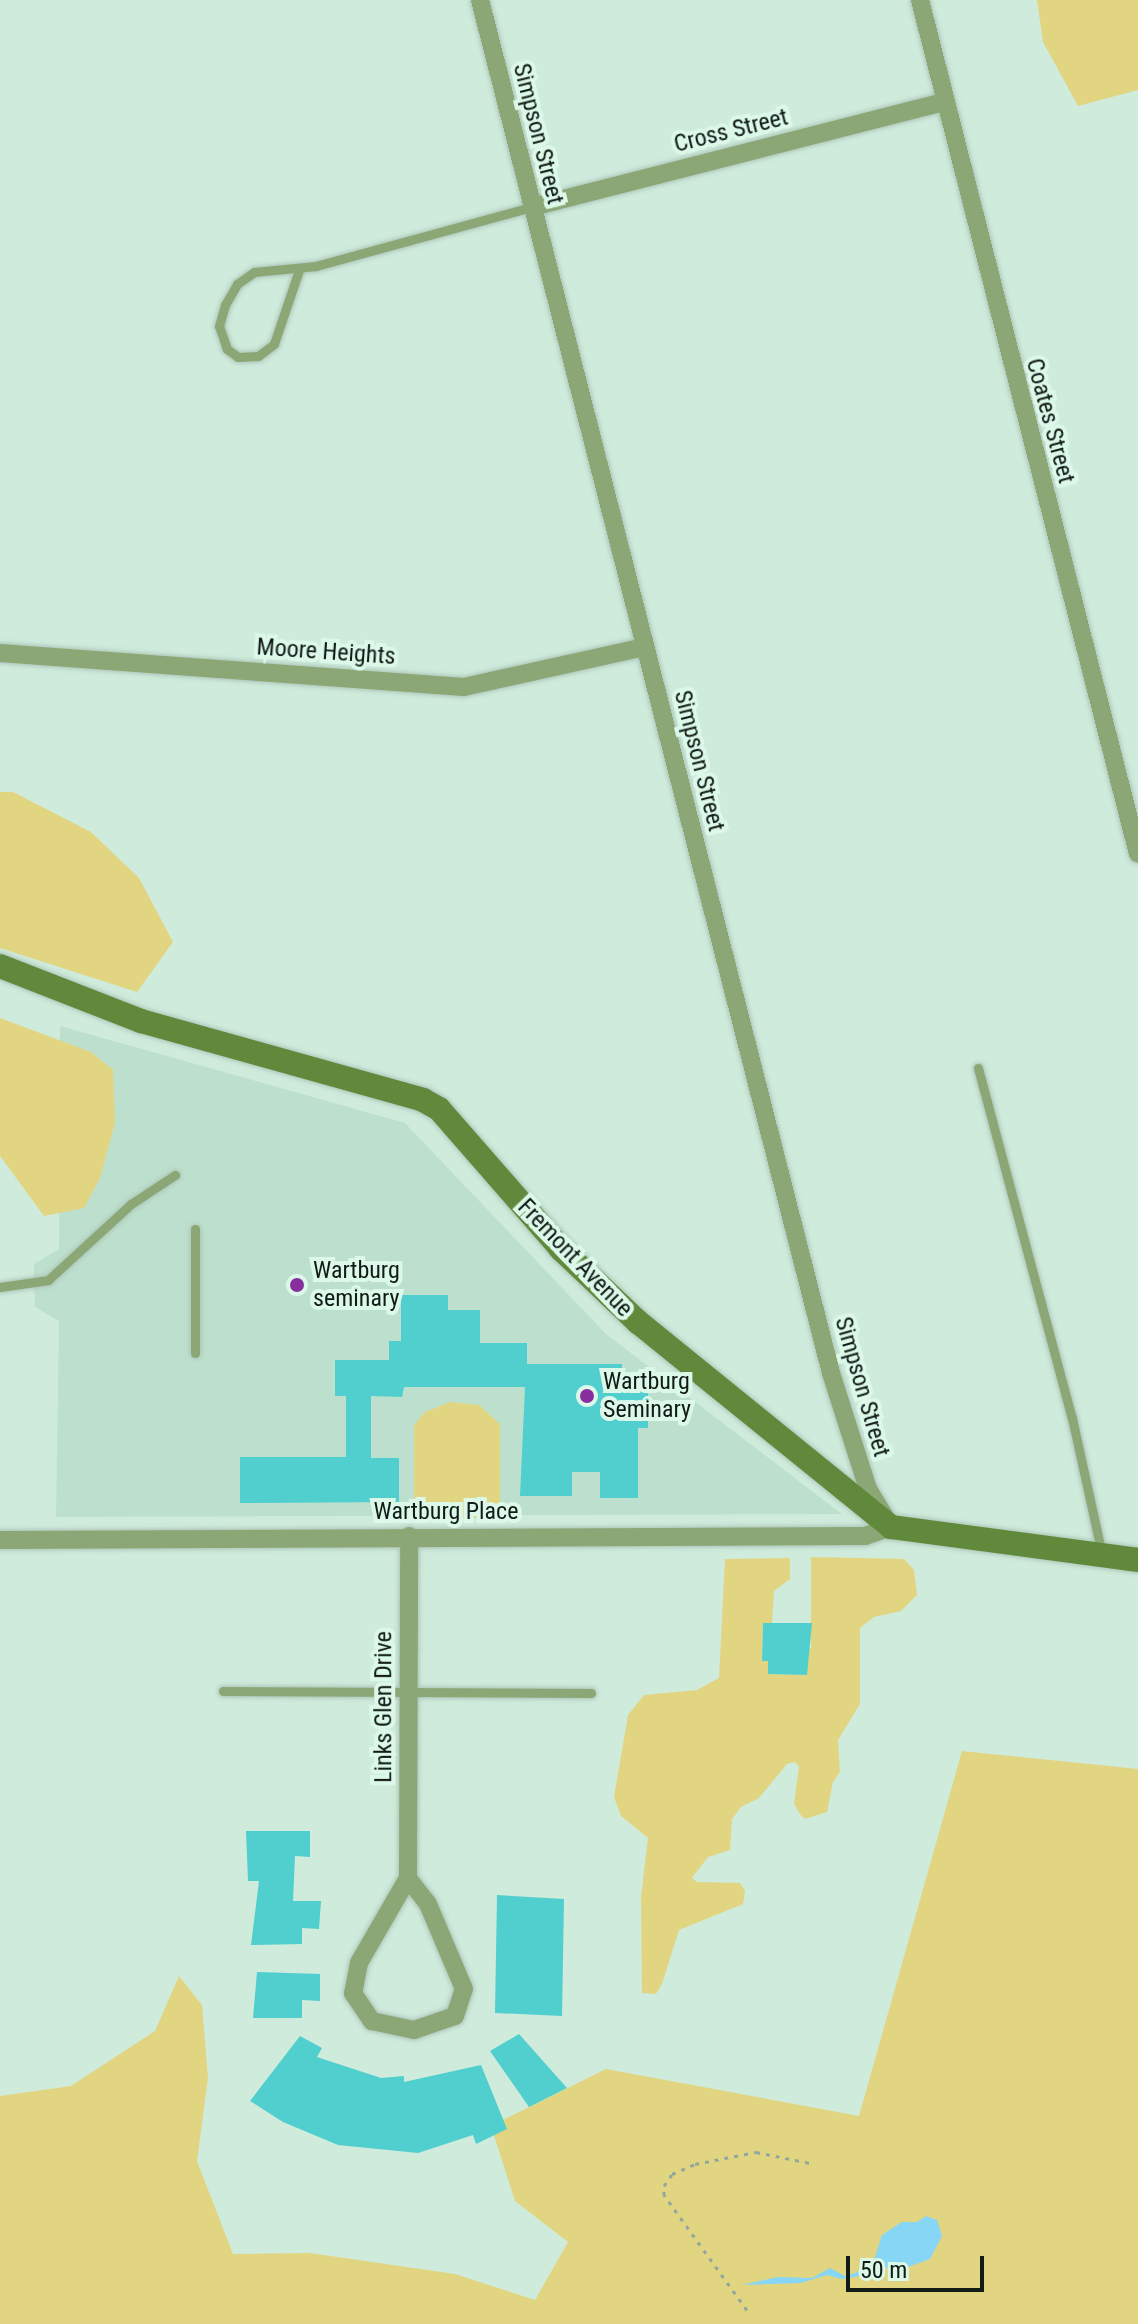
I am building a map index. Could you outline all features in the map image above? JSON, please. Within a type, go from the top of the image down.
[{"type":"main road","name":"Fremont Avenue","points":[[0,966],[141,1021],[423,1100],[439,1109],[561,1249],[638,1322],[891,1527]]},
{"type":"main road","points":[[891,1527],[1138,1560]]},
{"type":"street","name":"Simpson Street","points":[[480,0],[831,1373],[868,1489],[891,1527]]},
{"type":"street","name":"Coates Street","points":[[920,0],[943,102],[1138,854]]},
{"type":"street","name":"Cross Street","points":[[532,207],[943,102]]},
{"type":"street","name":"Moore Heights","points":[[0,653],[464,687],[645,647]]},
{"type":"street","name":"Wartburg Place","points":[[0,1540],[865,1536],[891,1527]]},
{"type":"street","name":"Links Glen Drive","points":[[408,1878],[428,1904],[464,1989],[455,2016],[414,2030],[372,2021],[353,1993],[359,1963],[408,1878],[409,1536]]},
{"type":"lane","points":[[299,270],[274,344],[258,356],[238,357],[227,349],[219,326],[237,284],[254,272],[299,270],[532,207]]},
{"type":"lane","points":[[978,1068],[1072,1418],[1103,1557]]},
{"type":"lane","points":[[0,1287],[48,1280],[131,1204],[175,1175]]},
{"type":"lane","points":[[195,1229],[195,1353]]},
{"type":"lane","points":[[223,1691],[591,1693]]},
{"type":"path","points":[[747,2310],[664,2195],[664,2186],[672,2174],[695,2164],[756,2152],[810,2163]]},
{"type":"shaded area","points":[[1037,0],[1138,0],[1138,90],[1078,106],[1043,42]]},
{"type":"shaded area","points":[[0,792],[13,792],[91,832],[139,878],[173,942],[137,992],[0,948]]},
{"type":"shaded area","points":[[0,1018],[91,1052],[113,1070],[115,1123],[100,1178],[84,1208],[44,1216],[0,1156]]},
{"type":"shaded area","name":"Wartburg seminary","points":[[60,1026],[405,1123],[606,1334],[842,1514],[56,1517],[59,1321],[35,1307],[34,1264],[59,1249]]},
{"type":"shaded area","points":[[450,1402],[479,1405],[500,1424],[500,1518],[414,1517],[414,1425],[425,1412]]},
{"type":"shaded area","points":[[811,1557],[904,1559],[914,1570],[917,1595],[901,1611],[874,1617],[860,1628],[860,1704],[838,1740],[840,1772],[833,1782],[827,1812],[805,1819],[800,1814],[794,1804],[799,1766],[794,1762],[787,1764],[759,1798],[741,1807],[732,1819],[730,1850],[708,1857],[692,1878],[697,1882],[740,1883],[745,1891],[743,1904],[679,1930],[662,1984],[656,1994],[642,1993],[641,1897],[648,1838],[621,1816],[614,1797],[628,1715],[644,1695],[697,1690],[719,1678],[725,1559],[790,1558],[790,1579],[774,1591],[772,1623],[763,1623],[762,1660],[768,1661],[768,1674],[806,1675],[807,1648],[811,1648]]},
{"type":"shaded area","points":[[962,1751],[1138,1769],[1138,2324],[0,2324],[0,2096],[71,2086],[155,2031],[179,1976],[202,2005],[208,2078],[197,2161],[233,2254],[310,2253],[455,2274],[535,2300],[568,2242],[515,2201],[491,2126],[606,2069],[859,2116]]},
{"type":"water","points":[[926,2216],[937,2220],[942,2236],[930,2259],[897,2271],[877,2265],[860,2276],[841,2279],[827,2275],[801,2283],[742,2285],[778,2277],[812,2278],[830,2268],[845,2276],[855,2273],[874,2260],[882,2235],[902,2222],[917,2222]]},
{"type":"building","name":"Wartburg Seminary","points":[[401,1295],[448,1295],[448,1310],[480,1310],[480,1343],[527,1343],[527,1364],[622,1364],[622,1390],[648,1390],[648,1428],[638,1428],[638,1498],[600,1498],[600,1472],[572,1472],[572,1496],[520,1496],[525,1387],[404,1387],[402,1397],[371,1396],[371,1458],[399,1458],[399,1502],[240,1503],[240,1457],[346,1457],[346,1396],[335,1396],[335,1360],[389,1360],[389,1341],[401,1341]]},
{"type":"building","points":[[763,1623],[812,1623],[807,1675],[768,1674],[768,1661],[762,1661]]},
{"type":"building","points":[[246,1831],[310,1831],[310,1857],[295,1856],[293,1901],[321,1901],[319,1929],[302,1928],[302,1944],[251,1945],[259,1881],[248,1881]]},
{"type":"building","points":[[497,1895],[564,1899],[562,2016],[495,2013]]},
{"type":"building","points":[[257,1972],[320,1974],[320,2001],[302,2000],[302,2018],[253,2018]]},
{"type":"building","points":[[519,2034],[567,2088],[529,2107],[490,2051]]},
{"type":"building","points":[[300,2036],[322,2048],[317,2057],[381,2078],[404,2076],[404,2082],[481,2065],[507,2129],[476,2144],[473,2135],[418,2153],[338,2145],[283,2122],[250,2101]]},
{"type":"place","name":"Wartburg seminary","points":[[297,1285]]},
{"type":"place","name":"Wartburg Seminary","points":[[587,1396]]}]
